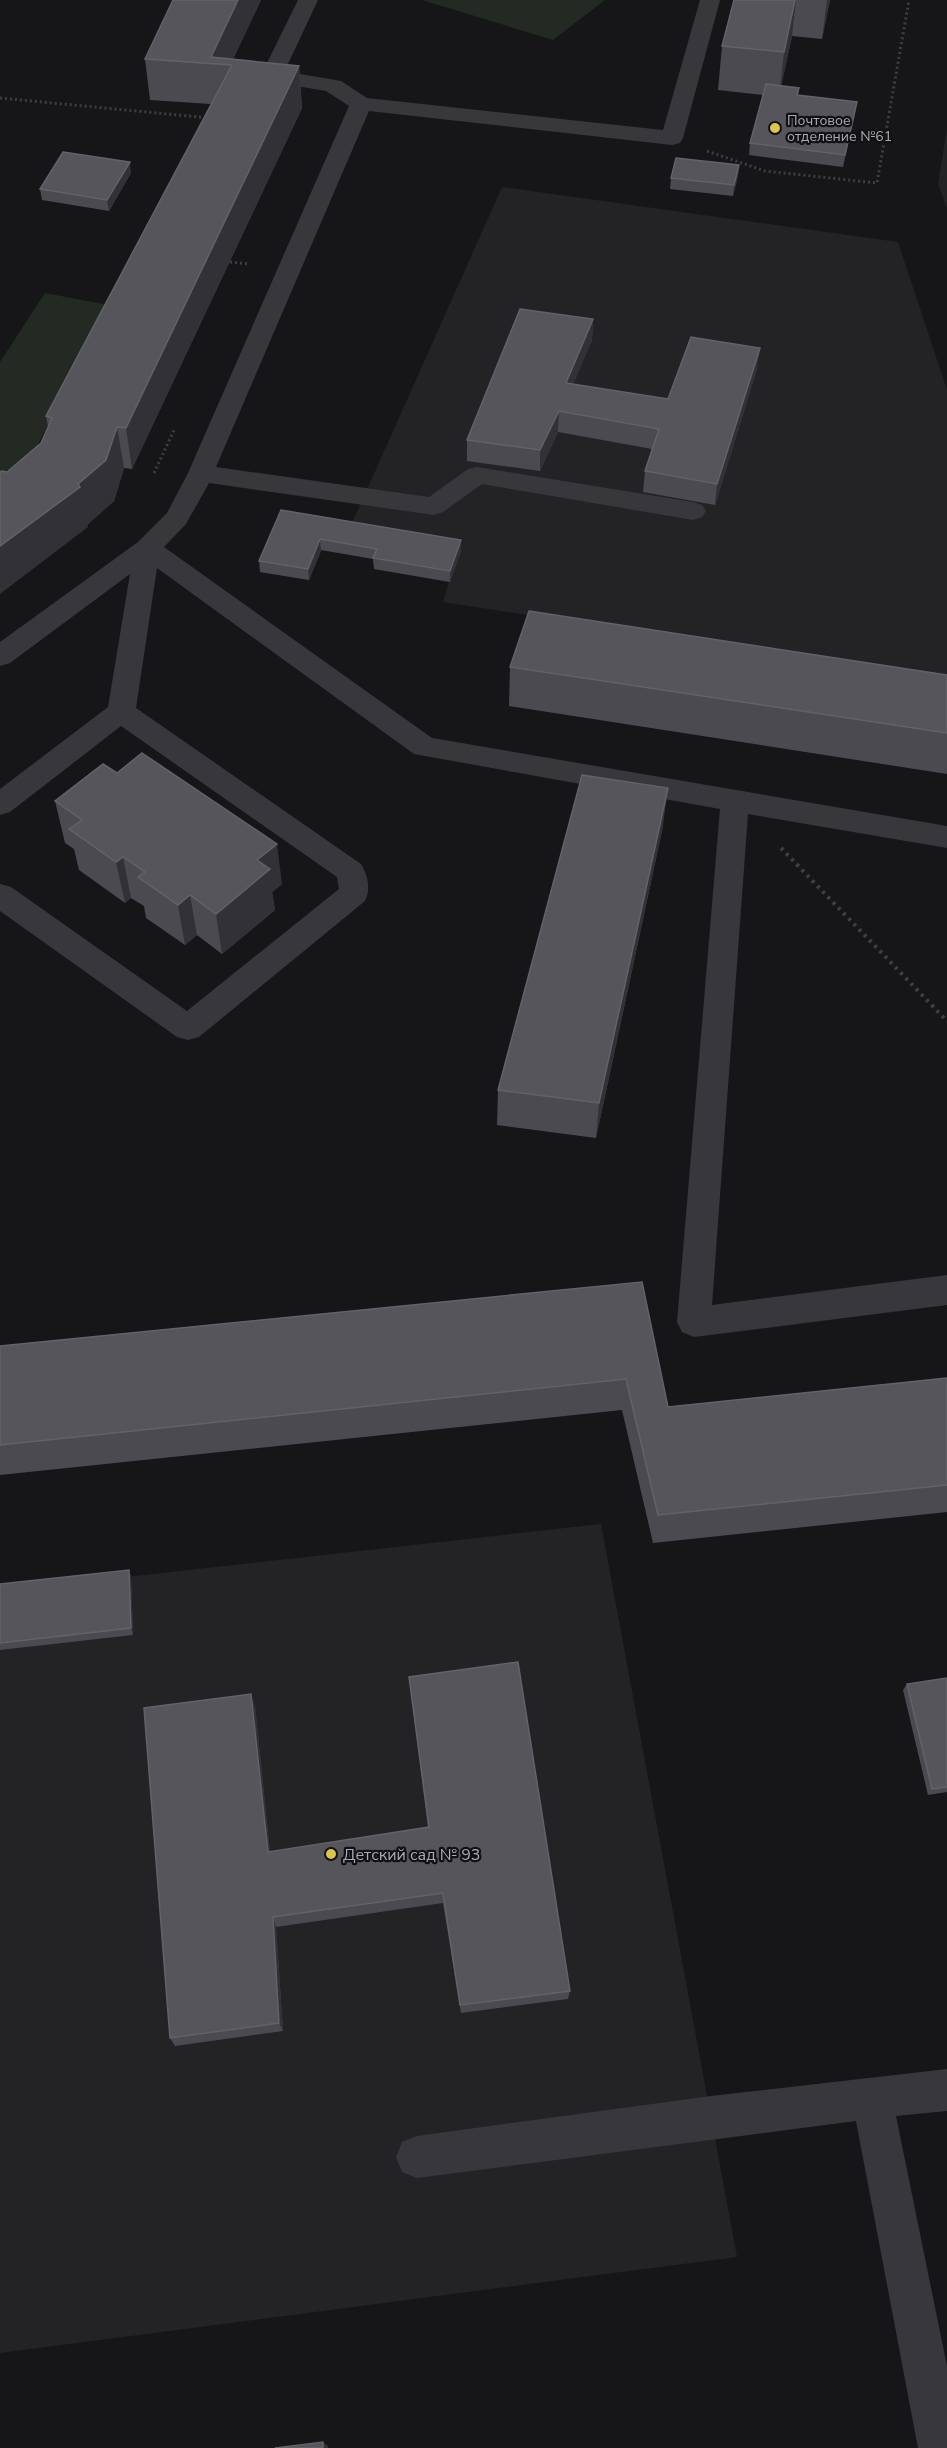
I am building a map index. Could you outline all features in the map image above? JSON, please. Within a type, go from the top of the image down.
[{"type":"lane","points":[[308,0],[277,65],[293,79],[333,86],[361,104],[672,138],[710,0]]},
{"type":"lane","points":[[0,656],[147,548],[177,518],[201,473],[361,104]]},
{"type":"lane","points":[[201,473],[434,506],[477,475],[693,511]]},
{"type":"lane","points":[[0,804],[121,712],[147,548]]},
{"type":"lane","points":[[147,548],[424,747],[947,837]]},
{"type":"lane","points":[[0,896],[188,1028],[354,893],[351,872],[121,712]]},
{"type":"lane","points":[[735,801],[694,1322],[947,1290]]},
{"type":"lane","points":[[417,2157],[699,2118],[947,2090]]},
{"type":"lane","points":[[872,2098],[941,2448]]},
{"type":"path","points":[[672,138],[765,171],[876,183],[909,0]]},
{"type":"path","points":[[0,98],[214,118]]},
{"type":"path","points":[[230,262],[250,264],[255,254]]},
{"type":"path","points":[[152,476],[177,423]]},
{"type":"path","points":[[735,801],[947,1021]]},
{"type":"shaded area","points":[[422,0],[605,0],[553,40]]},
{"type":"shaded area","points":[[947,128],[947,209],[938,184]]},
{"type":"shaded area","points":[[502,187],[898,242],[947,390],[947,679],[443,602],[449,582],[374,569],[377,559],[322,550],[309,580],[260,572],[348,532]]},
{"type":"shaded area","points":[[45,293],[108,305],[27,466],[0,472],[0,362]]},
{"type":"shaded area","name":"Детский сад № 93","points":[[601,1524],[737,2257],[0,2353],[0,1591]]},
{"type":"building","points":[[173,0],[238,0],[211,57],[299,66],[126,428],[117,427],[106,460],[78,484],[80,487],[0,546],[0,472],[7,472],[41,443],[52,418],[46,416],[232,65],[145,59]]},
{"type":"building","points":[[734,0],[795,0],[784,52],[722,46]]},
{"type":"building","points":[[766,84],[799,88],[797,95],[857,102],[845,155],[750,143]]},
{"type":"building","points":[[63,152],[130,162],[107,200],[40,189]]},
{"type":"building","points":[[676,158],[739,165],[734,185],[671,178]]},
{"type":"building","points":[[520,309],[593,319],[566,383],[668,399],[691,337],[760,348],[717,484],[645,471],[659,429],[559,411],[540,450],[467,440]]},
{"type":"building","points":[[281,510],[461,540],[450,571],[373,558],[377,549],[320,539],[308,569],[259,561]]},
{"type":"building","points":[[529,611],[947,675],[947,733],[510,667]]},
{"type":"building","points":[[142,753],[277,844],[257,860],[270,869],[216,914],[190,895],[178,905],[138,877],[145,872],[123,857],[116,862],[69,829],[82,820],[55,801],[103,764],[117,773]]},
{"type":"building","points":[[582,775],[668,788],[599,1103],[498,1090]]},
{"type":"building","points":[[642,1282],[668,1407],[947,1378],[947,1485],[658,1515],[626,1379],[0,1445],[0,1346]]},
{"type":"building","points":[[129,1570],[131,1628],[0,1643],[0,1584]]},
{"type":"building","points":[[518,1662],[570,1991],[460,2005],[443,1893],[273,1917],[279,2023],[170,2038],[144,1708],[251,1694],[268,1852],[429,1827],[409,1677]]},
{"type":"building","points":[[947,1678],[947,1787],[932,1789],[907,1684]]},
{"type":"building","points":[[323,2442],[323,2448],[275,2448]]},
{"type":"place","name":"Почтовое отделение №61","points":[[775,128]]},
{"type":"place","name":"Детский сад № 93","points":[[331,1854]]}]
